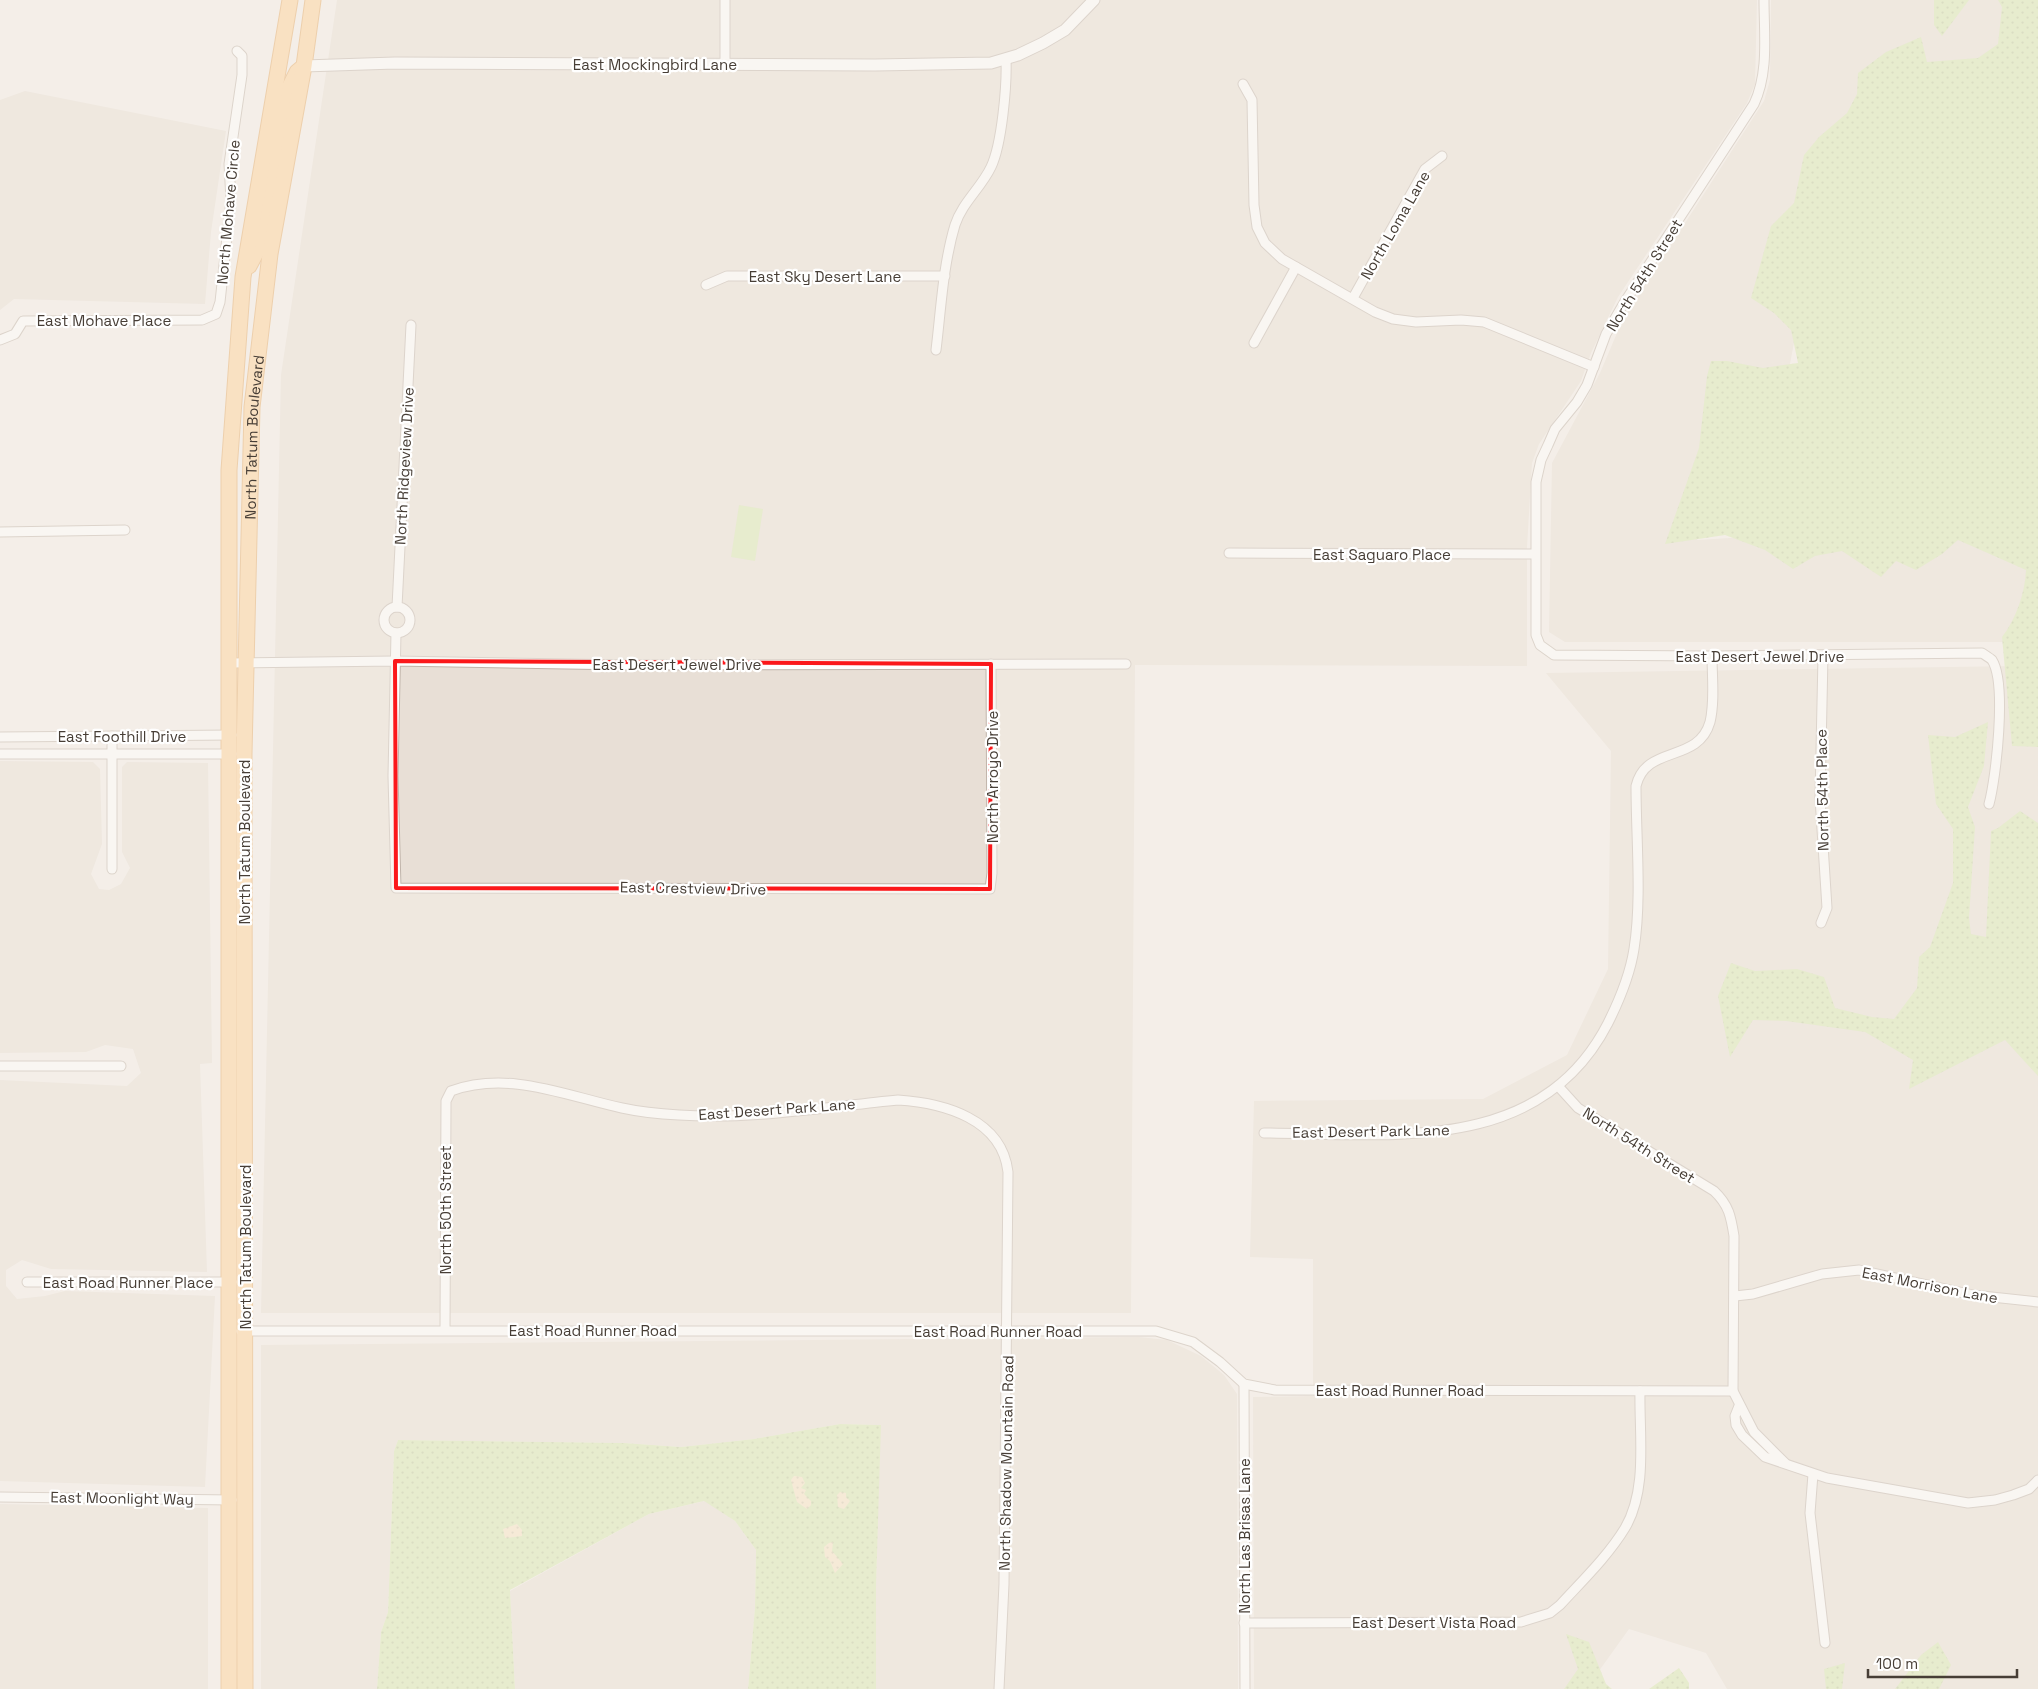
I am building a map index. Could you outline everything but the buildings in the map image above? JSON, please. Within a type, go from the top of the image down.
[{"type":"main road","name":"North Tatum Boulevard","points":[[229,1689],[227,663],[229,470],[243,277],[290,0]]},
{"type":"main road","name":"North Tatum Boulevard","points":[[245,1689],[244,735],[252,407],[260,322],[270,254],[304,66],[313,0]]},
{"type":"main road","points":[[243,277],[258,249],[289,88],[297,72],[304,66]]},
{"type":"street","points":[[725,0],[725,64]]},
{"type":"street","name":"East Mockingbird Lane","points":[[304,66],[395,63],[972,64],[1006,59],[1043,43],[1065,30],[1094,0]]},
{"type":"street","name":"North 54th Street","points":[[1540,645],[1536,635],[1535,554],[1536,482],[1541,460],[1555,429],[1577,402],[1594,367],[1606,334],[1624,303],[1729,145],[1757,97],[1764,72],[1764,0]]},
{"type":"street","name":"North Mohave Circle","points":[[216,314],[220,302],[230,208],[229,164],[242,74],[242,56],[237,51]]},
{"type":"street","points":[[936,350],[945,276],[955,224],[963,208],[991,167],[998,145],[1005,93],[1006,59]]},
{"type":"street","points":[[1243,84],[1252,100],[1254,205],[1257,227],[1265,243],[1296,268],[1353,298],[1375,312],[1393,319],[1416,322],[1460,320],[1484,322],[1594,367]]},
{"type":"street","name":"North Loma Lane","points":[[1353,298],[1425,169],[1442,156]]},
{"type":"street","points":[[1254,343],[1296,268]]},
{"type":"street","name":"East Sky Desert Lane","points":[[706,285],[727,276],[945,276]]},
{"type":"street","name":"East Mohave Place","points":[[0,340],[15,334],[23,321],[202,320],[216,314]]},
{"type":"street","name":"North Ridgeview Drive","points":[[397,607],[411,325]]},
{"type":"street","points":[[0,532],[125,530]]},
{"type":"street","name":"East Saguaro Place","points":[[1229,553],[1535,554]]},
{"type":"street","points":[[397,607],[405,609],[410,620],[407,628],[396,633],[388,630],[384,622],[385,613],[397,607]]},
{"type":"street","points":[[395,661],[396,633]]},
{"type":"street","name":"East Desert Jewel Drive","points":[[1540,645],[1554,655],[1823,656],[1982,653],[1992,660],[1998,691],[1998,743],[1994,786],[1989,804]]},
{"type":"street","points":[[1558,1086],[1585,1058],[1602,1034],[1629,974],[1637,927],[1636,786],[1639,775],[1648,764],[1698,742],[1709,723],[1712,705],[1712,656]]},
{"type":"street","name":"North 54th Place","points":[[1821,922],[1828,908],[1820,798],[1823,656]]},
{"type":"street","name":"East Desert Jewel Drive","points":[[227,663],[395,661],[626,665],[1126,664]]},
{"type":"street","name":"East Crestview Drive","points":[[395,661],[393,776],[396,888],[990,889]]},
{"type":"street","name":"North Arroyo Drive","points":[[990,889],[992,873],[991,664]]},
{"type":"street","name":"East Foothill Drive","points":[[0,737],[244,735]]},
{"type":"street","points":[[112,736],[112,869]]},
{"type":"street","name":"East Foothill Drive","points":[[0,754],[244,754]]},
{"type":"street","points":[[0,1066],[121,1066]]},
{"type":"street","name":"East Desert Park Lane","points":[[451,1091],[465,1086],[490,1084],[544,1087],[622,1108],[697,1116],[752,1114],[898,1100],[918,1101],[941,1107],[982,1125]]},
{"type":"street","name":"North 54th Street","points":[[1558,1086],[1578,1108],[1714,1192],[1724,1201],[1730,1211],[1734,1236],[1733,1391]]},
{"type":"street","name":"East Desert Park Lane","points":[[1264,1133],[1402,1133],[1461,1129],[1500,1118],[1558,1086]]},
{"type":"street","name":"North 50th Street","points":[[445,1330],[446,1102],[451,1091]]},
{"type":"street","name":"North Shadow Mountain Road","points":[[982,1125],[995,1137],[1007,1162],[1004,1584],[999,1689]]},
{"type":"street","name":"East Morrison Lane","points":[[1735,1296],[1753,1294],[1822,1274],[1859,1270],[1973,1295],[2038,1302]]},
{"type":"street","name":"East Road Runner Place","points":[[27,1282],[245,1282]]},
{"type":"street","name":"East Road Runner Road","points":[[229,1331],[1156,1331],[1184,1338],[1204,1349],[1244,1384],[1275,1390],[1733,1391]]},
{"type":"street","name":"North Las Brisas Lane","points":[[1244,1384],[1245,1689]]},
{"type":"street","name":"East Desert Vista Road","points":[[1244,1623],[1521,1622],[1550,1612],[1560,1605],[1619,1537],[1633,1511],[1640,1482],[1640,1391]]},
{"type":"street","points":[[1733,1391],[1739,1406],[1735,1416],[1742,1435],[1765,1457],[1776,1462],[1785,1462],[1813,1474],[1876,1488],[1968,1503],[1995,1500],[2013,1495],[2029,1489],[2038,1480]]},
{"type":"street","points":[[1813,1474],[1810,1513],[1825,1643]]},
{"type":"street","name":"East Moonlight Way","points":[[0,1496],[245,1501]]},
{"type":"highlighted area","points":[[395,661],[991,664],[990,889],[396,888]]},
{"type":"shaded area","points":[[337,0],[1757,0],[1755,84],[1747,103],[1618,297],[1591,353],[1581,381],[1539,444],[1532,463],[1527,547],[1527,666],[1135,665],[1131,1313],[261,1313],[281,375]]},
{"type":"shaded area","points":[[1771,0],[2038,0],[1800,311],[1786,385],[1735,376],[1697,540],[1964,524],[2038,558],[2010,642],[1565,642],[1549,632],[1552,463],[1600,373],[1623,319],[1764,101],[1770,80]]},
{"type":"shaded area","points":[[25,91],[226,131],[211,232],[205,304],[14,299],[0,310],[0,100]]},
{"type":"shaded area","points":[[2018,666],[2038,685],[2038,1689],[1727,1689],[1706,1653],[1629,1629],[1586,1689],[1254,1689],[1253,1397],[1313,1396],[1313,1259],[1250,1257],[1254,1101],[1483,1099],[1567,1055],[1608,969],[1611,751],[1546,673]]},
{"type":"shaded area","points":[[0,761],[93,762],[100,769],[102,844],[91,874],[99,889],[109,890],[121,884],[130,868],[122,852],[122,767],[127,762],[208,763],[212,1063],[200,1064],[207,1272],[51,1269],[22,1260],[6,1270],[6,1286],[17,1299],[45,1296],[65,1291],[215,1296],[205,1487],[0,1481],[0,1080],[127,1086],[141,1073],[133,1049],[105,1045],[86,1052],[0,1053]]},
{"type":"shaded area","points":[[1139,1337],[1167,1340],[1201,1356],[1224,1375],[1237,1394],[1238,1689],[876,1689],[876,1587],[880,1425],[840,1424],[754,1439],[681,1447],[624,1443],[398,1440],[394,1451],[388,1612],[381,1632],[377,1689],[261,1689],[261,1345]]},
{"type":"shaded area","points":[[705,1501],[735,1521],[756,1550],[755,1607],[748,1689],[515,1689],[510,1591],[649,1514]]},
{"type":"shaded area","points":[[0,1504],[208,1508],[208,1689],[0,1689]]},
{"type":"green space","points":[[1934,0],[1969,0],[1942,36],[1934,25]]},
{"type":"green space","points":[[1998,0],[2038,0],[2038,747],[2012,746],[2002,637],[2012,622],[2019,605],[2024,588],[2026,570],[1958,540],[1942,554],[1916,570],[1896,561],[1881,577],[1842,551],[1815,556],[1793,569],[1765,550],[1725,535],[1665,544],[1699,448],[1707,376],[1711,361],[1727,361],[1763,368],[1798,363],[1791,330],[1774,313],[1751,298],[1771,226],[1794,203],[1804,155],[1819,137],[1847,113],[1857,94],[1858,73],[1886,52],[1921,37],[1927,62],[1978,58],[1998,44],[2002,7]]},
{"type":"green space","points":[[739,505],[763,509],[755,561],[731,557]]},
{"type":"green space","points":[[1988,722],[1984,766],[1968,807],[1975,827],[1969,918],[1971,934],[1986,937],[1991,831],[1998,828],[2020,811],[2038,823],[2038,1076],[2005,1040],[1909,1089],[1913,1060],[1865,1032],[1786,1021],[1753,1020],[1730,1057],[1718,996],[1731,963],[1755,971],[1797,969],[1824,977],[1835,1008],[1872,1017],[1894,1019],[1917,988],[1919,957],[1930,947],[1953,883],[1953,829],[1936,804],[1928,735],[1955,737]]},
{"type":"green space","points":[[840,1424],[881,1425],[876,1587],[876,1689],[748,1689],[755,1607],[756,1550],[735,1521],[704,1501],[649,1514],[510,1590],[515,1689],[377,1689],[381,1632],[388,1612],[394,1451],[398,1440],[624,1443],[681,1447],[754,1439]]},
{"type":"green space","points":[[1566,1634],[1589,1642],[1606,1684],[1612,1689],[1564,1689],[1578,1669]]},
{"type":"green space","points":[[1938,1642],[1951,1665],[1939,1689],[1895,1689],[1921,1655]]},
{"type":"green space","points":[[1845,1663],[1842,1689],[1826,1689],[1824,1669]]},
{"type":"green space","points":[[1679,1668],[1689,1683],[1689,1689],[1649,1689]]},
{"type":"sand","points":[[794,1476],[802,1477],[805,1483],[801,1488],[806,1490],[804,1494],[811,1501],[811,1505],[807,1509],[797,1502],[791,1480]]},
{"type":"sand","points":[[840,1492],[846,1493],[846,1497],[850,1501],[844,1509],[838,1507],[837,1495]]},
{"type":"sand","points":[[517,1524],[522,1530],[522,1536],[505,1538],[503,1529]]},
{"type":"sand","points":[[833,1542],[832,1551],[843,1564],[835,1573],[830,1561],[825,1557],[824,1547]]}]
